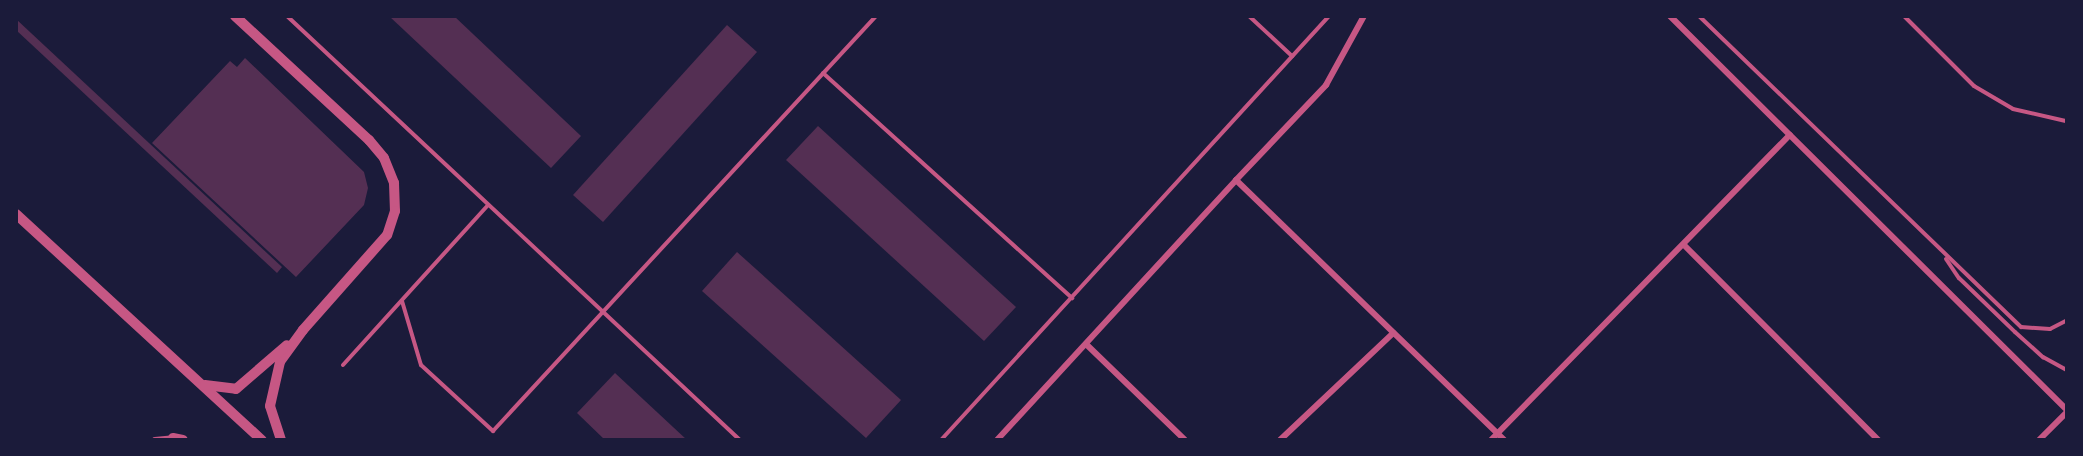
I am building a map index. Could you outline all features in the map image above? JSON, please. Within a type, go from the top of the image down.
[{"type":"street","points":[[204,385],[236,388],[303,330],[387,235],[395,211],[394,183],[384,158],[369,140],[235,16]]},
{"type":"street","points":[[997,440],[1326,85],[1364,16]]},
{"type":"street","points":[[1670,16],[2067,411],[2039,440]]},
{"type":"street","points":[[1491,440],[1790,135]]},
{"type":"street","points":[[1236,180],[1504,440]]},
{"type":"street","points":[[16,214],[262,440]]},
{"type":"street","points":[[1684,245],[1878,440]]},
{"type":"street","points":[[280,440],[270,406],[274,378],[303,330]]},
{"type":"street","points":[[1280,440],[1394,333]]},
{"type":"street","points":[[1087,345],[1185,440]]},
{"type":"street","points":[[155,440],[178,439]]},
{"type":"lane","points":[[287,16],[740,440]]},
{"type":"lane","points":[[402,301],[421,365],[494,431],[876,16]]},
{"type":"lane","points":[[1249,16],[1293,57]]},
{"type":"lane","points":[[940,440],[1329,16]]},
{"type":"lane","points":[[1699,16],[2021,327],[2050,329],[2067,321]]},
{"type":"lane","points":[[1904,16],[1974,86],[2013,109],[2067,121]]},
{"type":"lane","points":[[823,73],[1072,298]]},
{"type":"lane","points":[[343,365],[488,205]]},
{"type":"lane","points":[[1944,255],[1959,278],[2015,332],[2043,357],[2067,370]]},
{"type":"building","points":[[389,16],[454,16],[581,136],[551,168]]},
{"type":"building","points":[[16,19],[282,267],[277,273],[16,30]]},
{"type":"building","points":[[727,25],[757,52],[603,222],[573,195]]},
{"type":"building","points":[[245,58],[364,172],[368,188],[364,205],[296,277],[152,143],[230,61],[237,67]]},
{"type":"building","points":[[818,126],[1016,307],[984,341],[786,160]]},
{"type":"building","points":[[737,252],[901,400],[866,438],[702,291]]},
{"type":"building","points":[[615,373],[687,440],[605,440],[577,413]]}]
